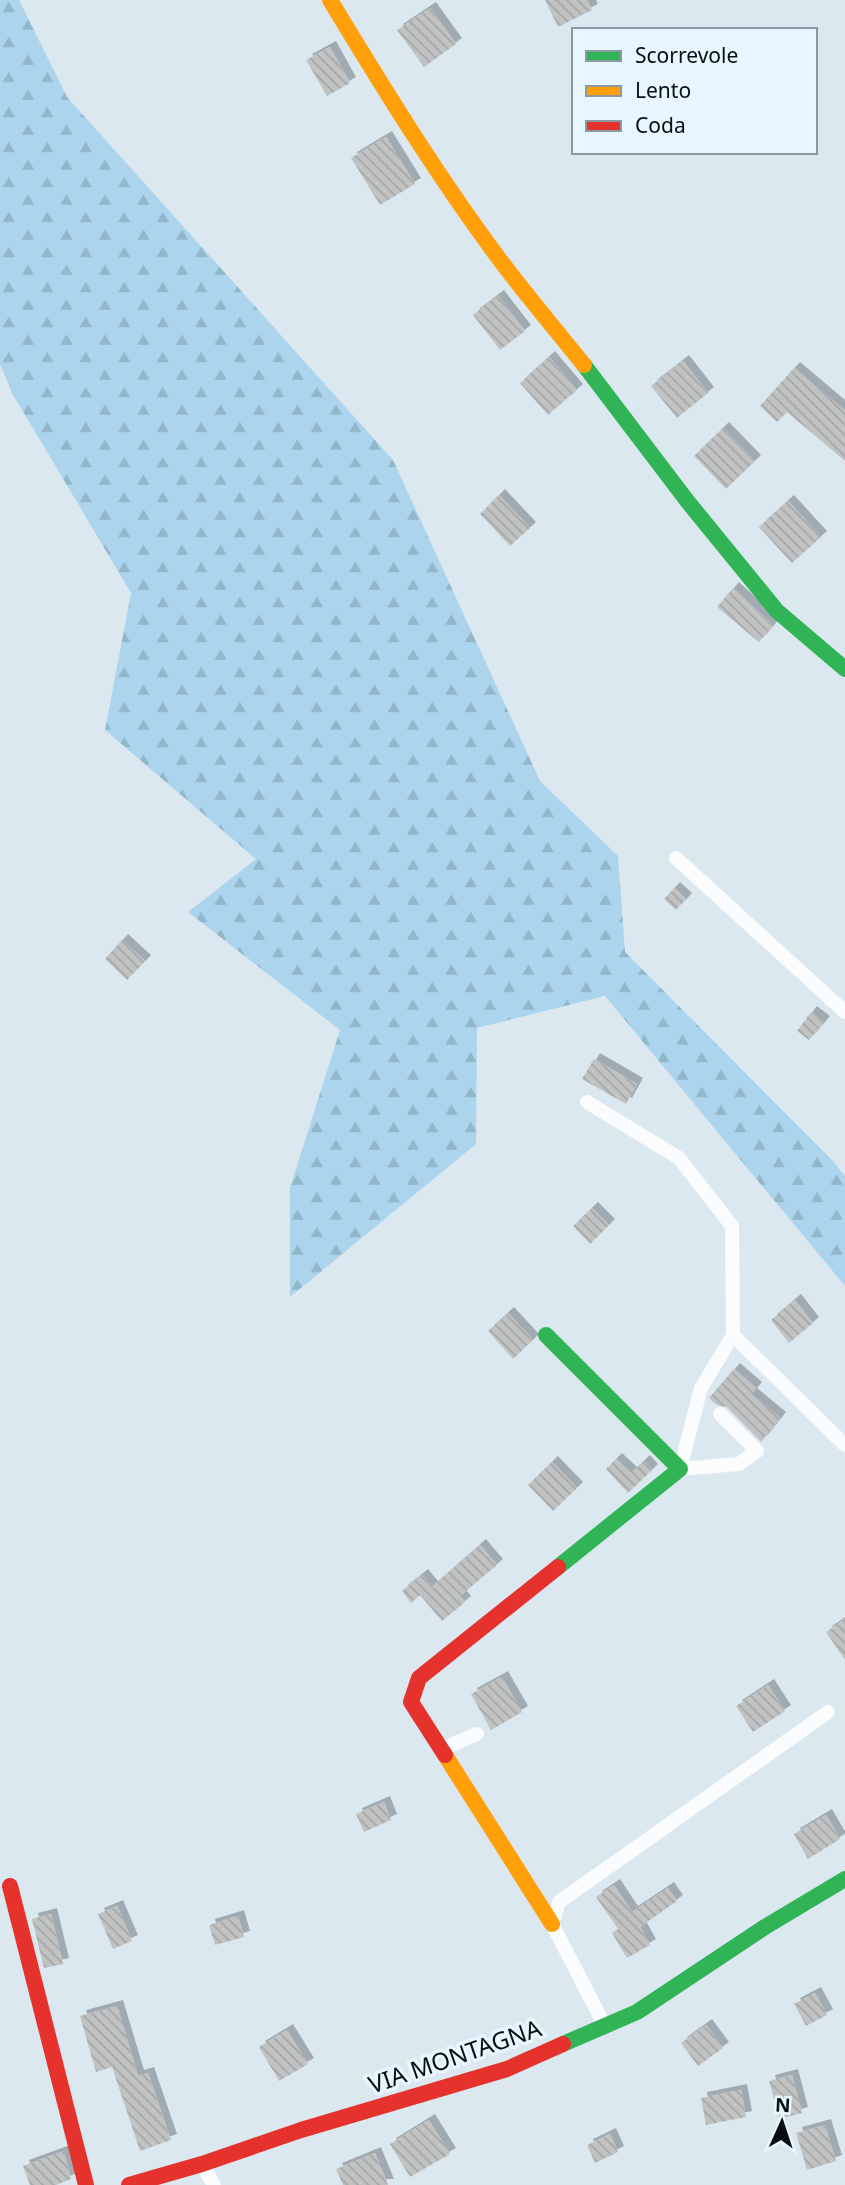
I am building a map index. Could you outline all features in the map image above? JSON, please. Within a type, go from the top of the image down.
[{"type":"street","points":[[330,0],[398,113],[502,263],[605,390],[688,502],[776,611],[845,669]]},
{"type":"street","points":[[677,858],[845,1012]]},
{"type":"street","points":[[587,1102],[679,1158],[732,1226],[733,1335],[701,1388],[680,1469]]},
{"type":"street","points":[[546,1335],[680,1469]]},
{"type":"street","points":[[733,1335],[845,1445]]},
{"type":"street","points":[[605,2026],[552,1924],[411,1702],[419,1678],[680,1469],[739,1464],[757,1451],[720,1414]]},
{"type":"street","points":[[552,1924],[559,1902],[828,1713]]},
{"type":"street","points":[[442,1749],[477,1734]]},
{"type":"street","name":"VIA MONTAGNA","points":[[129,2185],[202,2164],[301,2130],[507,2069],[637,2012],[765,1927],[845,1879]]},
{"type":"street","points":[[10,1886],[86,2185]]},
{"type":"street","points":[[202,2164],[214,2185]]},
{"type":"green space","points":[[0,0],[19,0],[67,97],[393,460],[540,781],[618,856],[625,952],[845,1176],[845,1286],[605,996],[477,1028],[476,1144],[290,1297],[290,1188],[340,1030],[188,912],[256,859],[105,730],[131,593],[12,393],[0,364]]},
{"type":"building","points":[[545,0],[587,0],[592,10],[558,27]]},
{"type":"building","points":[[430,8],[456,44],[424,67],[397,30]]},
{"type":"building","points":[[330,47],[350,83],[327,96],[306,60]]},
{"type":"building","points":[[386,137],[415,184],[380,205],[351,158]]},
{"type":"building","points":[[498,296],[525,331],[500,350],[473,315]]},
{"type":"building","points":[[549,357],[577,390],[548,415],[520,383]]},
{"type":"building","points":[[683,361],[708,393],[677,418],[651,386]]},
{"type":"building","points":[[794,368],[845,411],[845,461],[787,412],[777,422],[760,406]]},
{"type":"building","points":[[723,428],[755,461],[726,489],[694,456]]},
{"type":"building","points":[[499,495],[530,528],[510,546],[480,514]]},
{"type":"building","points":[[788,501],[821,537],[792,563],[759,527]]},
{"type":"building","points":[[733,588],[773,625],[759,642],[717,607]]},
{"type":"building","points":[[674,888],[686,899],[676,910],[664,899]]},
{"type":"building","points":[[122,940],[145,961],[127,980],[105,959]]},
{"type":"building","points":[[811,1012],[824,1022],[809,1040],[797,1031]]},
{"type":"building","points":[[594,1059],[637,1084],[626,1104],[582,1079]]},
{"type":"building","points":[[592,1208],[609,1225],[590,1244],[573,1226]]},
{"type":"building","points":[[795,1300],[813,1323],[789,1343],[771,1320]]},
{"type":"building","points":[[508,1313],[533,1340],[513,1359],[488,1331]]},
{"type":"building","points":[[734,1369],[756,1388],[751,1394],[780,1418],[761,1442],[727,1407],[717,1405],[709,1398]]},
{"type":"building","points":[[616,1459],[631,1473],[644,1461],[652,1470],[628,1493],[606,1469]]},
{"type":"building","points":[[552,1462],[577,1488],[553,1511],[528,1485]]},
{"type":"building","points":[[480,1545],[497,1565],[460,1596],[465,1602],[442,1621],[420,1595],[411,1603],[402,1591],[422,1575],[432,1587]]},
{"type":"building","points":[[845,1619],[845,1660],[826,1632]]},
{"type":"building","points":[[502,1677],[522,1712],[491,1730],[471,1694]]},
{"type":"building","points":[[768,1685],[785,1711],[753,1732],[736,1706]]},
{"type":"building","points":[[384,1802],[391,1820],[364,1832],[356,1814]]},
{"type":"building","points":[[826,1815],[840,1839],[808,1859],[794,1834]]},
{"type":"building","points":[[614,1885],[632,1912],[668,1888],[677,1901],[640,1927],[650,1945],[627,1958],[612,1933],[618,1929],[596,1897]]},
{"type":"building","points":[[117,1906],[132,1941],[113,1949],[98,1914]]},
{"type":"building","points":[[51,1914],[63,1964],[44,1968],[32,1919]]},
{"type":"building","points":[[238,1916],[244,1937],[215,1945],[209,1925]]},
{"type":"building","points":[[815,1993],[827,2015],[806,2026],[794,2004]]},
{"type":"building","points":[[117,2006],[138,2076],[148,2073],[171,2140],[140,2151],[112,2067],[96,2072],[80,2016]]},
{"type":"building","points":[[706,2025],[723,2048],[698,2066],[681,2043]]},
{"type":"building","points":[[287,2030],[308,2064],[279,2081],[259,2047]]},
{"type":"building","points":[[792,2075],[802,2113],[780,2119],[769,2081]]},
{"type":"building","points":[[741,2090],[746,2117],[706,2125],[701,2098]]},
{"type":"building","points":[[429,2120],[450,2154],[410,2177],[390,2144]]},
{"type":"building","points":[[825,2125],[836,2161],[807,2170],[796,2133]]},
{"type":"building","points":[[610,2134],[618,2152],[595,2163],[587,2145]]},
{"type":"building","points":[[64,2151],[71,2179],[56,2185],[30,2185],[23,2166]]},
{"type":"building","points":[[375,2153],[388,2185],[343,2185],[336,2169]]},
{"type":"traffic: fast","points":[[584,365],[688,502],[777,611],[845,669]]},
{"type":"traffic: fast","points":[[546,1335],[680,1469],[558,1567]]},
{"type":"traffic: fast","points":[[563,2044],[637,2012],[765,1927],[845,1879]]},
{"type":"traffic: slow","points":[[330,0],[433,165],[477,229],[584,365]]},
{"type":"traffic: slow","points":[[445,1755],[552,1924]]},
{"type":"traffic: jam","points":[[445,1755],[411,1702],[419,1678],[558,1567]]},
{"type":"traffic: jam","points":[[10,1886],[86,2185]]},
{"type":"traffic: jam","points":[[129,2185],[202,2164],[301,2130],[507,2069],[563,2044]]}]
